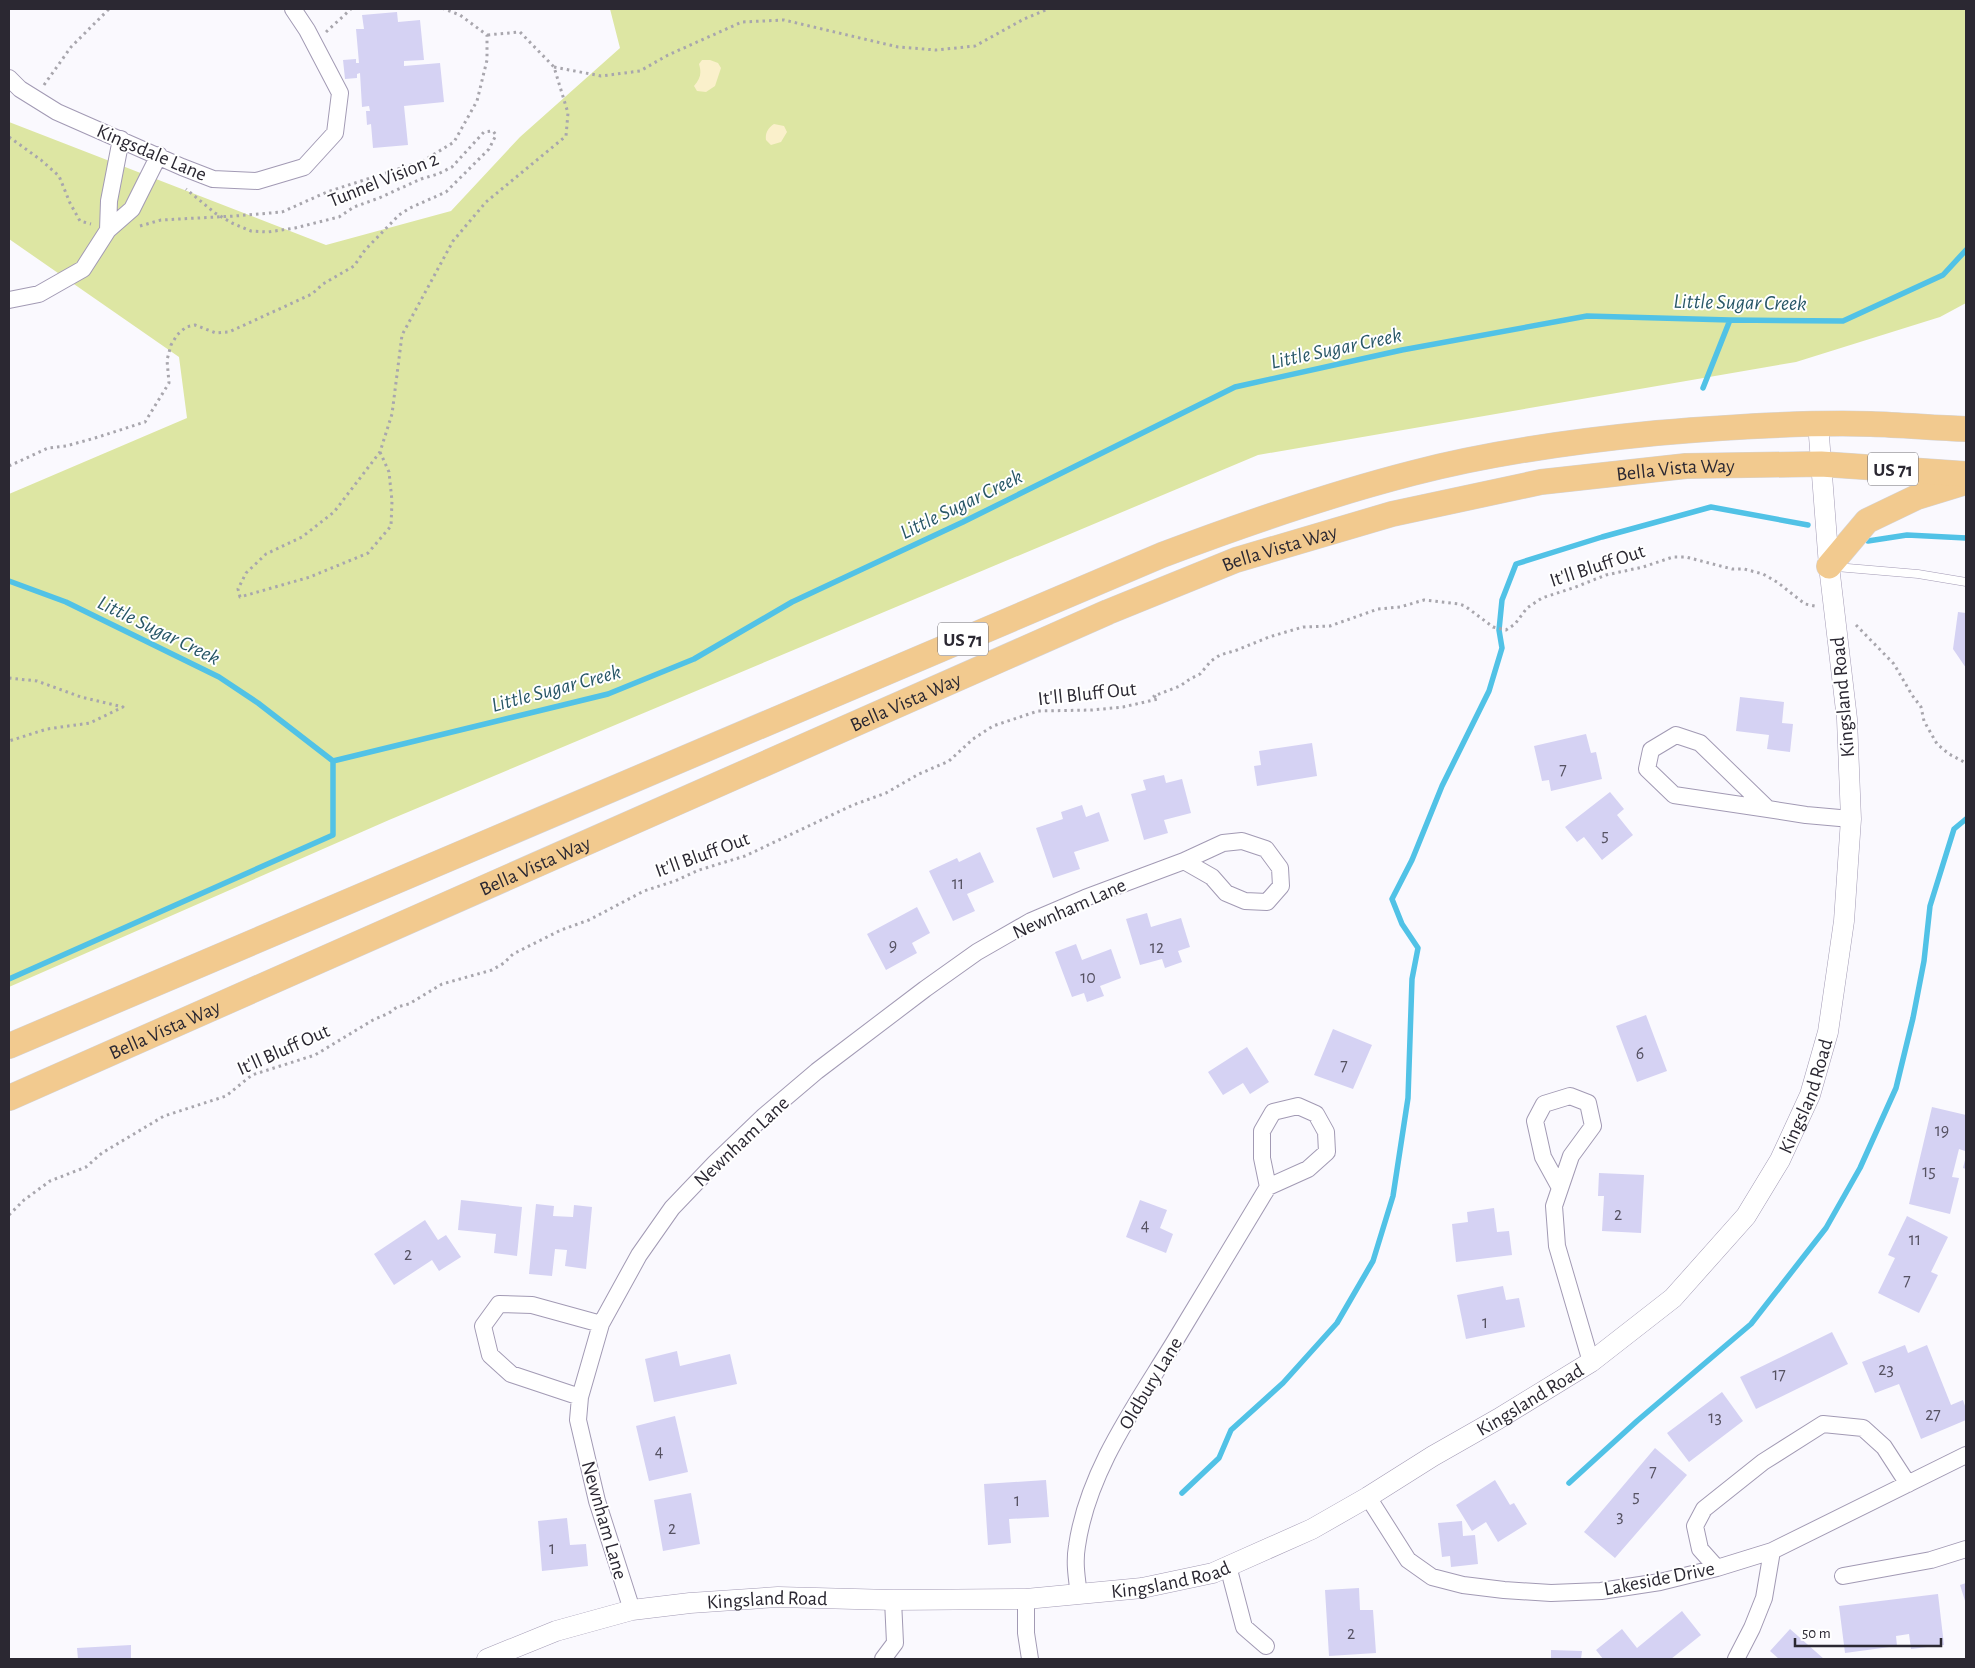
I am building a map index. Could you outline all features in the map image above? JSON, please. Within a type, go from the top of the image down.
[{"type":"main road","name":"Bella Vista Way","points":[[9,1046],[1135,566],[1268,515],[1413,472],[1488,456],[1576,442],[1730,426],[1818,423],[1873,424],[1966,430]]},
{"type":"main road","name":"Bella Vista Way","points":[[9,1098],[1108,612],[1236,560],[1392,514],[1541,482],[1686,466],[1820,464],[1966,474]]},
{"type":"main road","points":[[1829,566],[1867,521],[1917,496],[1966,482]]},
{"type":"street","name":"Kingsdale Lane","points":[[9,78],[35,98],[58,112],[213,179],[258,182],[304,167],[335,133],[340,93],[294,9]]},
{"type":"street","points":[[108,230],[109,201],[121,139]]},
{"type":"street","points":[[9,300],[39,294],[83,269],[108,230],[132,209],[159,156]]},
{"type":"street","name":"Kingsland Road","points":[[487,1659],[556,1631],[632,1610],[690,1603],[778,1597],[894,1600],[1026,1599],[1142,1588],[1213,1573],[1312,1529],[1368,1497],[1591,1362],[1673,1298],[1746,1216],[1780,1160],[1810,1095],[1828,1032],[1844,921],[1851,819],[1847,719],[1829,566],[1818,423]]},
{"type":"street","points":[[1768,809],[1700,743],[1676,735],[1651,750],[1647,768],[1674,796],[1806,815],[1851,819]]},
{"type":"street","name":"Newnham Lane","points":[[632,1610],[597,1501],[578,1420],[580,1397],[601,1324],[639,1255],[672,1208],[764,1116],[817,1071],[925,989],[992,943],[1040,917],[1184,861],[1223,843],[1242,841],[1266,849],[1280,868],[1281,886],[1267,902],[1245,901],[1226,893],[1212,877],[1184,861]]},
{"type":"street","points":[[1560,1188],[1543,1156],[1535,1121],[1544,1104],[1570,1096],[1588,1103],[1593,1126],[1571,1156],[1554,1206],[1557,1246],[1591,1362]]},
{"type":"street","points":[[1298,1106],[1316,1114],[1326,1132],[1327,1152],[1308,1169],[1268,1187],[1262,1158],[1262,1131],[1273,1112],[1298,1106]]},
{"type":"street","name":"Oldbury Lane","points":[[1079,1595],[1076,1568],[1077,1546],[1086,1508],[1103,1465],[1127,1420],[1268,1187]]},
{"type":"street","points":[[580,1397],[511,1374],[490,1355],[483,1326],[499,1304],[532,1305],[601,1324]]},
{"type":"street","points":[[1717,1568],[1700,1549],[1695,1526],[1704,1509],[1763,1462],[1823,1424],[1863,1428],[1884,1447],[1908,1484]]},
{"type":"street","name":"Lakeside Drive","points":[[1368,1497],[1408,1560],[1432,1577],[1463,1585],[1551,1593],[1601,1591],[1660,1582],[1717,1568],[1772,1551],[1966,1455]]},
{"type":"street","points":[[1843,1576],[1931,1560],[1966,1549]]},
{"type":"street","points":[[1736,1659],[1752,1628],[1764,1598],[1772,1551]]},
{"type":"street","points":[[1228,1566],[1244,1627],[1266,1646]]},
{"type":"street","points":[[1026,1599],[1026,1632],[1030,1659]]},
{"type":"street","points":[[883,1659],[895,1643],[894,1600]]},
{"type":"lane","points":[[1829,566],[1918,574],[1966,582]]},
{"type":"path","points":[[35,98],[71,47],[109,9]]},
{"type":"path","points":[[314,43],[351,9]]},
{"type":"path","points":[[554,67],[600,76],[640,71],[668,55],[742,22],[784,20],[898,47],[936,50],[975,46],[1024,19],[1048,9]]},
{"type":"path","points":[[380,452],[389,472],[392,501],[391,526],[368,553],[310,577],[240,597],[238,589],[246,573],[266,554],[302,537],[334,512],[380,452],[392,414],[402,335],[449,249],[486,202],[566,136],[568,113],[554,67],[520,32],[487,35]]},
{"type":"path","name":"Tunnel Vision 2","points":[[9,466],[48,448],[66,446],[145,422],[169,383],[167,360],[171,345],[177,335],[186,327],[194,325],[216,333],[229,332],[312,294],[323,284],[354,266],[365,250],[399,215],[446,192],[489,148],[496,135],[493,131],[484,132],[452,167],[379,198],[354,206],[339,217],[268,232],[251,231],[232,223],[215,213],[179,183]]},
{"type":"path","name":"It'll Bluff Out","points":[[9,1215],[24,1200],[50,1182],[86,1167],[102,1153],[164,1116],[226,1096],[252,1075],[315,1055],[373,1020],[397,1007],[409,1004],[442,984],[492,970],[514,954],[537,942],[561,930],[589,920],[644,891],[699,870],[745,856],[853,805],[886,793],[919,774],[949,761],[973,739],[993,726],[1038,711],[1092,710],[1149,702],[1158,699],[1154,696],[1180,686],[1190,678],[1200,674],[1211,661],[1226,653],[1295,629],[1330,626],[1378,609],[1400,607],[1424,600],[1458,604],[1465,606],[1493,627],[1506,630],[1515,624],[1527,608],[1542,598],[1606,575],[1643,567],[1673,557],[1686,557],[1715,563],[1732,569],[1744,569],[1763,574],[1777,582],[1805,604],[1834,610],[1848,618],[1863,631],[1894,664],[1912,695],[1921,706],[1926,726],[1937,744],[1949,754],[1966,763]]},
{"type":"path","points":[[9,678],[37,681],[81,697],[123,707],[90,724],[47,729],[9,741]]},
{"type":"green space","points":[[610,9],[1966,9],[1966,303],[1940,317],[1796,362],[1258,455],[389,820],[9,987],[9,494],[187,418],[179,357],[9,239],[9,122],[326,245],[451,211],[520,137],[620,48]]},
{"type":"sand","points":[[702,60],[718,63],[721,68],[715,86],[706,92],[697,91],[694,86],[700,76],[699,64]]},
{"type":"sand","points":[[774,124],[784,126],[787,132],[781,142],[771,145],[766,140],[766,135]]},
{"type":"building","points":[[397,12],[398,22],[420,20],[424,60],[404,61],[404,66],[440,63],[444,102],[404,106],[408,145],[373,148],[371,124],[367,125],[366,111],[370,111],[369,106],[362,107],[360,73],[357,74],[357,78],[345,79],[343,60],[356,59],[356,63],[359,63],[356,29],[364,29],[362,15]]},
{"type":"building","points":[[1958,612],[1966,613],[1966,668],[1953,649]]},
{"type":"building","points":[[1740,697],[1784,702],[1782,723],[1793,724],[1790,752],[1767,749],[1769,735],[1736,731]]},
{"type":"building","points":[[1586,734],[1591,753],[1596,752],[1602,779],[1551,791],[1549,780],[1542,781],[1534,746]]},
{"type":"building","points":[[1312,743],[1317,776],[1257,786],[1254,766],[1261,765],[1259,751]]},
{"type":"building","points":[[1164,775],[1166,783],[1182,779],[1191,813],[1164,820],[1168,833],[1144,840],[1131,794],[1146,790],[1143,780]]},
{"type":"building","points":[[1610,792],[1624,809],[1617,815],[1633,835],[1602,860],[1584,837],[1577,842],[1565,827]]},
{"type":"building","points":[[1082,805],[1086,817],[1099,812],[1109,841],[1074,852],[1080,869],[1053,878],[1036,828],[1063,819],[1061,812]]},
{"type":"building","points":[[980,852],[994,882],[967,894],[975,911],[953,921],[929,871],[957,858],[959,862]]},
{"type":"building","points":[[917,907],[930,933],[912,943],[917,953],[886,970],[867,934]]},
{"type":"building","points":[[1147,913],[1151,927],[1181,918],[1190,947],[1178,951],[1182,962],[1165,968],[1162,959],[1140,965],[1126,919]]},
{"type":"building","points":[[1076,944],[1082,960],[1111,949],[1121,978],[1100,986],[1104,996],[1087,1002],[1084,993],[1072,997],[1055,952]]},
{"type":"building","points":[[1646,1015],[1667,1071],[1637,1082],[1616,1026]]},
{"type":"building","points":[[1333,1029],[1372,1045],[1353,1089],[1314,1075]]},
{"type":"building","points":[[1247,1047],[1269,1082],[1250,1094],[1243,1083],[1223,1095],[1208,1072]]},
{"type":"building","points":[[1932,1107],[1966,1115],[1966,1146],[1965,1151],[1959,1149],[1952,1177],[1959,1178],[1950,1214],[1909,1204]]},
{"type":"building","points":[[1966,1156],[1966,1169],[1963,1168]]},
{"type":"building","points":[[1599,1173],[1644,1175],[1641,1233],[1602,1231],[1604,1196],[1598,1196]]},
{"type":"building","points":[[461,1200],[522,1207],[517,1256],[494,1253],[496,1234],[458,1230]]},
{"type":"building","points":[[1140,1200],[1167,1210],[1160,1228],[1173,1234],[1166,1253],[1126,1237]]},
{"type":"building","points":[[536,1204],[554,1206],[553,1216],[573,1217],[574,1205],[592,1207],[586,1269],[565,1266],[567,1250],[555,1249],[552,1276],[529,1274]]},
{"type":"building","points":[[1494,1208],[1497,1232],[1509,1231],[1512,1255],[1456,1262],[1452,1224],[1468,1222],[1467,1212]]},
{"type":"building","points":[[1907,1216],[1948,1237],[1931,1272],[1938,1275],[1919,1313],[1878,1293],[1895,1258],[1888,1255]]},
{"type":"building","points":[[425,1220],[438,1240],[446,1235],[461,1257],[439,1271],[432,1260],[394,1285],[374,1254]]},
{"type":"building","points":[[1503,1286],[1506,1300],[1519,1298],[1525,1327],[1466,1339],[1457,1295]]},
{"type":"building","points":[[1832,1332],[1848,1364],[1756,1409],[1740,1377]]},
{"type":"building","points":[[1905,1345],[1908,1353],[1927,1345],[1951,1405],[1963,1400],[1966,1409],[1966,1420],[1921,1439],[1899,1384],[1875,1393],[1862,1362]]},
{"type":"building","points":[[677,1351],[680,1366],[730,1354],[737,1384],[654,1402],[645,1359]]},
{"type":"building","points":[[1722,1392],[1743,1421],[1689,1462],[1667,1433]]},
{"type":"building","points":[[675,1416],[688,1472],[649,1481],[636,1426]]},
{"type":"building","points":[[1655,1448],[1687,1475],[1615,1558],[1584,1532]]},
{"type":"building","points":[[1046,1480],[1049,1517],[1009,1519],[1011,1543],[988,1545],[984,1484]]},
{"type":"building","points":[[1495,1480],[1510,1505],[1514,1503],[1527,1524],[1498,1542],[1486,1522],[1472,1531],[1456,1505]]},
{"type":"building","points":[[691,1493],[700,1544],[663,1551],[654,1500]]},
{"type":"building","points":[[567,1518],[570,1545],[586,1544],[588,1566],[542,1571],[538,1521]]},
{"type":"building","points":[[1462,1521],[1463,1536],[1475,1535],[1478,1564],[1451,1567],[1450,1556],[1442,1557],[1438,1523]]},
{"type":"building","points":[[1966,1583],[1966,1604],[1960,1585]]},
{"type":"building","points":[[1359,1588],[1360,1610],[1373,1610],[1376,1653],[1329,1656],[1325,1590]]},
{"type":"building","points":[[1938,1594],[1944,1645],[1911,1649],[1909,1634],[1896,1636],[1897,1646],[1845,1653],[1839,1606]]},
{"type":"building","points":[[1682,1611],[1701,1635],[1671,1659],[1603,1659],[1596,1650],[1622,1629],[1637,1648]]},
{"type":"building","points":[[1790,1629],[1824,1659],[1779,1659],[1770,1651]]},
{"type":"building","points":[[131,1645],[131,1659],[78,1659],[77,1648]]},
{"type":"building","points":[[1551,1650],[1582,1651],[1581,1659],[1551,1659]]},
{"type":"waterway","name":"Little Sugar Creek","points":[[9,581],[66,602],[219,677],[258,703],[333,761],[608,694],[694,659],[792,602],[963,522],[1235,387],[1402,350],[1587,316],[1843,321],[1943,275],[1966,250]]},
{"type":"waterway","points":[[1703,388],[1730,320]]},
{"type":"waterway","points":[[1182,1493],[1219,1458],[1231,1430],[1283,1383],[1337,1323],[1373,1261],[1393,1196],[1408,1098],[1412,979],[1418,948],[1402,924],[1392,899],[1412,860],[1442,786],[1489,691],[1502,648],[1499,630],[1502,600],[1516,564],[1602,537],[1711,507],[1808,525]]},
{"type":"waterway","points":[[1868,541],[1907,535],[1966,538]]},
{"type":"waterway","points":[[9,979],[333,835],[333,761]]},
{"type":"waterway","points":[[1569,1483],[1637,1421],[1751,1324],[1826,1228],[1860,1168],[1896,1088],[1913,1018],[1924,961],[1930,906],[1954,829],[1966,819]]}]
